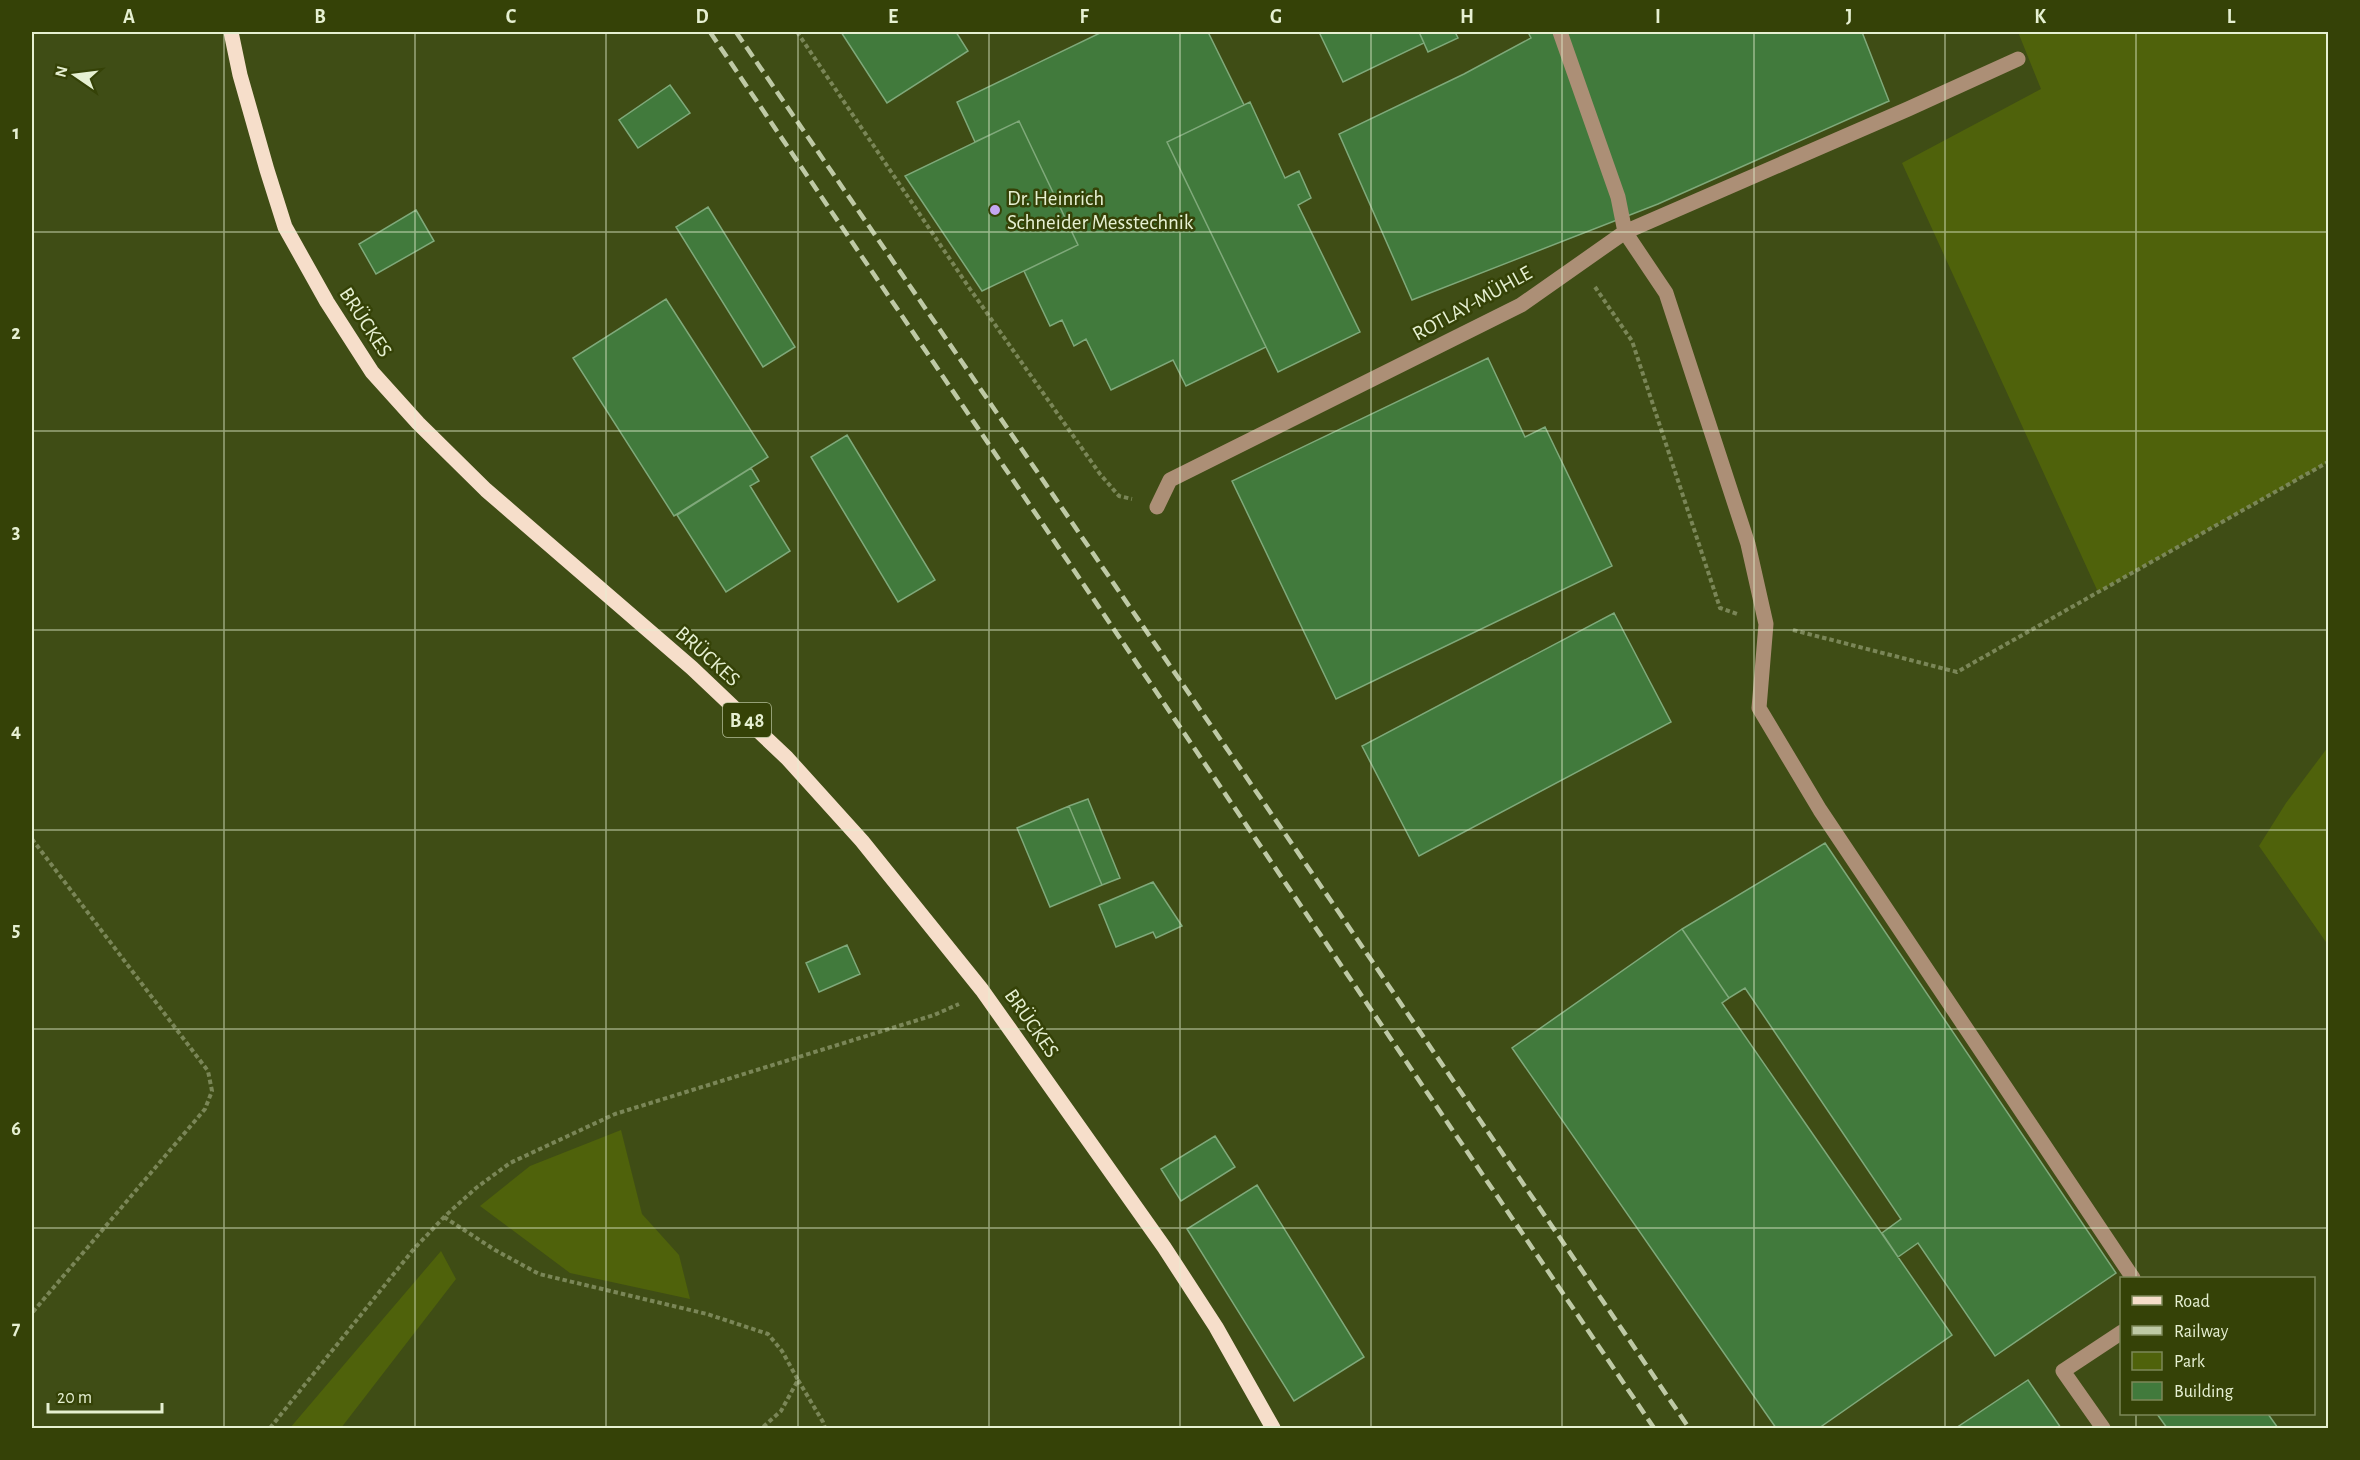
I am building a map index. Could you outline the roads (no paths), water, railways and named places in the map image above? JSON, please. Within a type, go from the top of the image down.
[{"type":"main road","name":"BRÜCKES","points":[[231,32],[246,96],[285,227],[327,302],[372,372],[418,423],[486,490],[692,668],[787,758],[862,841],[982,990],[1164,1247],[1216,1328],[1273,1428]]},
{"type":"street","points":[[1560,32],[1618,197],[1625,232],[1666,293],[1748,544],[1766,624],[1759,708],[1820,810],[2132,1277]]},
{"type":"street","name":"ROTLAY-MÜHLE","points":[[1157,507],[1170,480],[1521,305],[1579,262],[1625,232],[1908,110],[2018,59]]},
{"type":"street","points":[[2103,1428],[2063,1371],[2120,1333]]},
{"type":"railway","points":[[710,32],[1654,1428]]},
{"type":"railway","points":[[736,32],[1689,1428]]},
{"type":"place","name":"Dr. Heinrich Schneider Messtechnik","points":[[995,210]]}]
